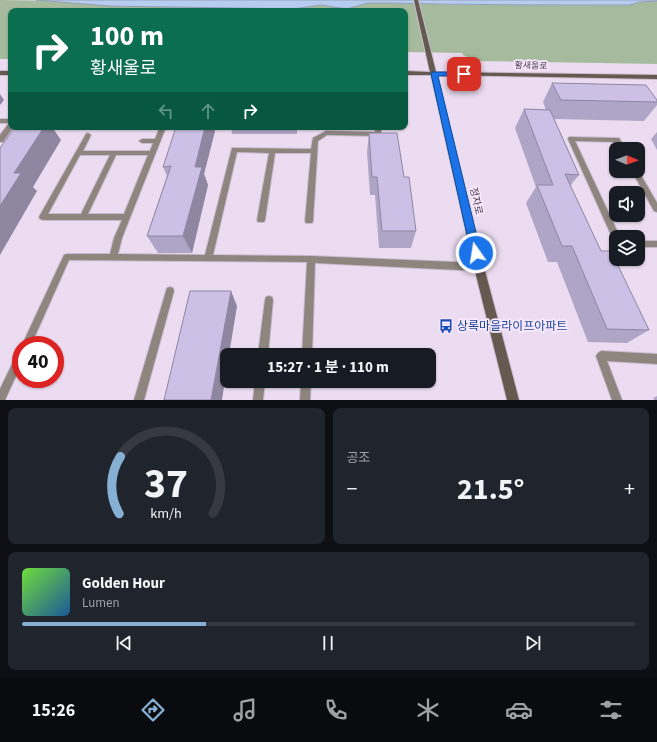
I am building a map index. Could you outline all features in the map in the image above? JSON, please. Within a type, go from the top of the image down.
[{"type":"street","name":"정자로","points":[[416,0],[430,54],[479,267],[513,400]]},
{"type":"street","name":"황새울로","points":[[408,73],[657,76]]},
{"type":"street","points":[[0,140],[8,129]]},
{"type":"lane","points":[[113,258],[118,238],[162,130]]},
{"type":"lane","points":[[309,221],[315,140],[326,133],[378,134],[378,130]]},
{"type":"lane","points":[[88,135],[43,216],[127,217]]},
{"type":"lane","points":[[613,230],[571,139],[617,140],[618,142]]},
{"type":"lane","points":[[142,141],[157,141]]},
{"type":"lane","points":[[208,258],[234,150],[314,151]]},
{"type":"lane","points":[[261,220],[272,151]]},
{"type":"lane","points":[[78,153],[153,153]]},
{"type":"lane","points":[[83,217],[114,153]]},
{"type":"lane","points":[[639,178],[657,209]]},
{"type":"lane","points":[[645,244],[657,244]]},
{"type":"lane","points":[[30,336],[67,258],[310,259],[479,267]]},
{"type":"lane","points":[[307,348],[310,259]]},
{"type":"lane","points":[[139,400],[170,291]]},
{"type":"lane","points":[[264,348],[269,300]]},
{"type":"lane","points":[[617,400],[601,356],[657,359]]},
{"type":"lane","points":[[0,400],[12,374]]},
{"type":"lane","points":[[258,400],[259,388]]},
{"type":"lane","points":[[305,400],[306,388]]},
{"type":"green space","points":[[0,0],[63,1],[110,6],[232,8],[8,8],[8,59],[0,59]]},
{"type":"green space","points":[[657,1],[657,64],[476,61],[463,55],[462,53],[408,52],[408,8],[350,8],[367,3],[629,5],[640,2]]},
{"type":"green space","points":[[321,5],[340,8],[300,8]]},
{"type":"water","points":[[36,0],[657,0],[629,5],[367,3],[350,8],[321,5],[300,8],[110,6]]},
{"type":"building","points":[[552,83],[646,85],[657,102],[561,100]]},
{"type":"building","points":[[524,109],[550,110],[579,175],[565,174],[601,251],[609,251],[609,266],[618,266],[649,330],[607,329],[572,246],[562,246],[537,185],[553,185]]},
{"type":"building","points":[[13,130],[42,130],[14,173],[21,173],[0,206],[0,148]]},
{"type":"building","points":[[175,130],[204,130],[195,167],[202,167],[183,236],[147,236],[171,166],[163,167]]},
{"type":"building","points":[[369,133],[397,133],[404,177],[409,177],[416,231],[382,231],[377,177],[372,177]]},
{"type":"building","points":[[190,291],[231,291],[211,400],[164,400]]},
{"type":"place","name":"상록마을라이프아파트","points":[[446,326]]},
{"type":"route","points":[[464,74],[434,74],[476,253]]}]
